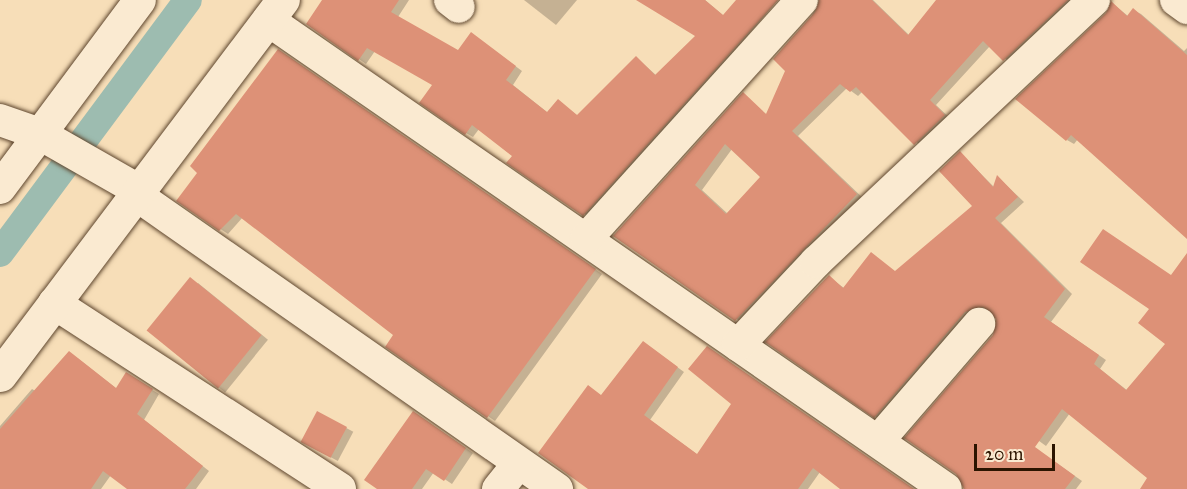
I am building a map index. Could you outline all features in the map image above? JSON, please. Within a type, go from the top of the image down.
[{"type":"street","points":[[0,188],[140,0]]},
{"type":"street","points":[[586,239],[802,0]]},
{"type":"street","points":[[738,345],[816,262],[1094,0]]},
{"type":"street","points":[[1176,0],[1187,8]]},
{"type":"street","points":[[0,375],[275,10],[586,239],[946,489]]},
{"type":"street","points":[[0,120],[40,134],[137,192],[557,489]]},
{"type":"street","points":[[54,303],[340,489]]},
{"type":"street","points":[[878,441],[979,324]]},
{"type":"street","points":[[498,489],[519,463]]},
{"type":"building","points":[[322,0],[399,0],[391,12],[458,50],[471,32],[516,66],[506,80],[547,112],[558,99],[577,115],[636,56],[655,75],[695,36],[636,0],[705,0],[723,15],[736,0],[778,0],[583,216],[506,163],[512,156],[472,125],[465,135],[419,103],[432,85],[367,48],[358,61],[306,24]]},
{"type":"building","points":[[819,0],[872,0],[908,35],[936,0],[1068,0],[1003,61],[983,41],[930,100],[945,115],[914,145],[856,87],[850,92],[840,84],[792,131],[857,194],[735,321],[613,236],[743,92],[766,114],[785,71],[773,59],[815,12]],"holes":[[[725,144],[760,177],[726,214],[695,185]]]},
{"type":"building","points":[[1111,1],[1127,16],[1133,8],[1187,55],[1187,239],[1071,135],[1066,141],[1015,99],[1106,13]]},
{"type":"building","points":[[278,49],[596,269],[487,418],[385,347],[393,335],[236,214],[219,231],[176,201],[197,173],[190,166]]},
{"type":"building","points":[[960,151],[993,187],[997,175],[1018,197],[995,218],[1065,289],[1044,317],[1099,355],[1094,364],[1126,390],[1165,344],[1138,323],[1149,309],[1080,262],[1103,229],[1171,275],[1187,253],[1187,489],[1140,489],[1147,478],[1062,409],[1035,447],[1075,476],[1065,489],[964,489],[956,474],[904,438],[993,335],[996,319],[983,307],[965,312],[874,418],[765,342],[829,275],[843,288],[871,252],[895,271],[972,206],[939,171]]},
{"type":"building","points":[[190,277],[261,335],[218,389],[147,331]]},
{"type":"building","points":[[643,341],[678,367],[644,415],[697,454],[731,404],[688,369],[707,346],[914,489],[840,489],[813,468],[798,489],[588,489],[538,453],[588,385],[601,395]]},
{"type":"building","points":[[69,351],[116,388],[126,372],[153,389],[137,414],[203,466],[185,489],[127,489],[103,471],[91,489],[0,489],[0,429]]},
{"type":"building","points":[[317,411],[347,427],[331,458],[301,442]]},
{"type":"building","points":[[413,411],[466,448],[444,481],[426,469],[412,489],[377,489],[364,480]]},
{"type":"waterway","points":[[0,253],[188,0]]}]
